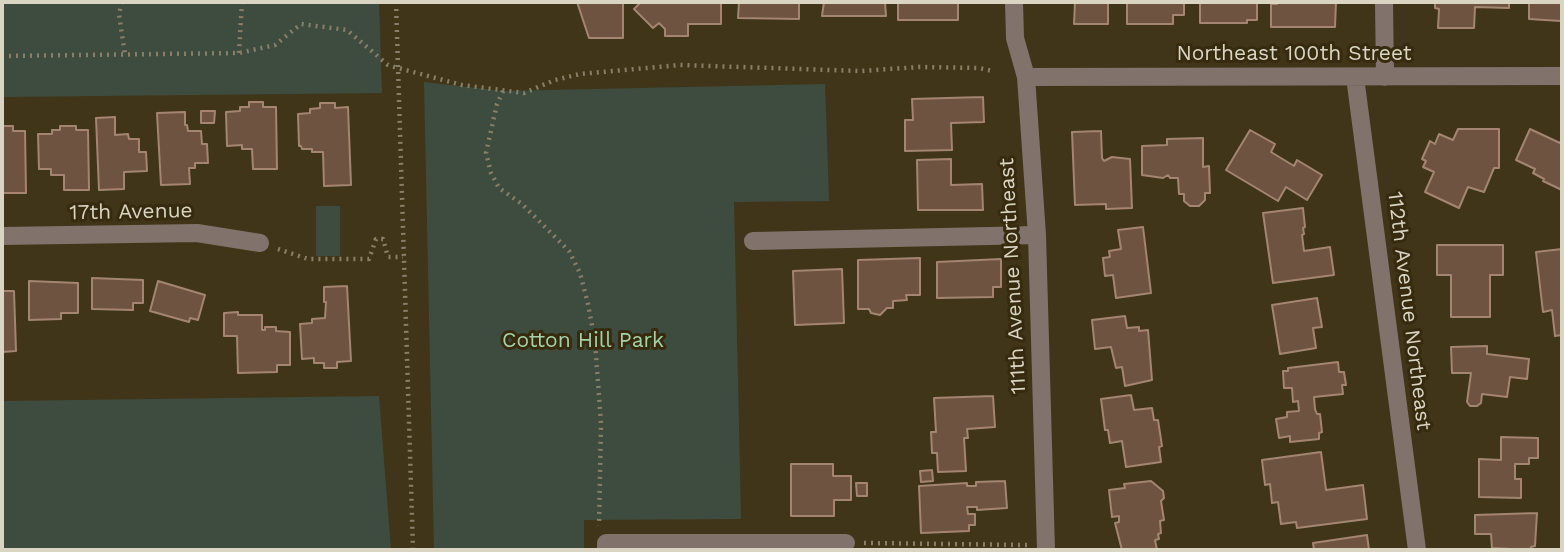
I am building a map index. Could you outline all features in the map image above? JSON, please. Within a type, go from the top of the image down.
[{"type":"street","name":"111th Avenue Northeast","points":[[1014,2],[1015,38],[1026,77],[1037,235],[1046,548]]},
{"type":"street","points":[[1384,2],[1385,78]]},
{"type":"street","name":"Northeast 100th Street","points":[[1026,77],[1562,76]]},
{"type":"street","name":"112th Avenue Northeast","points":[[1354,78],[1417,550]]},
{"type":"street","name":"17th Avenue","points":[[2,236],[197,233],[260,243]]},
{"type":"street","points":[[753,241],[1037,235]]},
{"type":"street","points":[[606,547],[846,543]]},
{"type":"path","points":[[122,2],[118,14],[125,55]]},
{"type":"path","points":[[239,53],[242,2]]},
{"type":"path","points":[[396,2],[413,550]]},
{"type":"path","points":[[2,56],[239,53],[275,45],[301,24],[347,30],[388,65],[462,85],[524,93],[555,80],[580,74],[680,65],[861,71],[919,67],[979,68],[993,71]]},
{"type":"path","points":[[503,91],[497,104],[486,153],[491,173],[499,188],[522,204],[569,251],[580,273],[588,304],[596,342],[601,423],[598,543],[606,547]]},
{"type":"path","points":[[260,243],[308,258],[369,258],[376,239],[383,239],[388,257],[403,257]]},
{"type":"path","points":[[846,543],[1046,548]]},
{"type":"green space","points":[[2,2],[379,2],[382,93],[2,97]]},
{"type":"green space","name":"Cotton Hill Park","points":[[424,82],[503,91],[825,84],[829,201],[734,202],[741,519],[584,520],[584,550],[434,550]]},
{"type":"green space","points":[[316,206],[340,206],[340,256],[316,256]]},
{"type":"green space","points":[[379,396],[391,550],[2,550],[2,401]]},
{"type":"building","points":[[577,2],[623,2],[623,38],[589,38]]},
{"type":"building","points":[[641,2],[721,2],[721,24],[688,24],[688,36],[665,36],[665,29],[659,23],[653,28],[634,9]]},
{"type":"building","points":[[739,2],[799,2],[799,19],[738,18]]},
{"type":"building","points":[[824,2],[885,2],[886,16],[822,16]]},
{"type":"building","points":[[898,2],[958,2],[958,20],[898,20]]},
{"type":"building","points":[[1075,2],[1108,2],[1108,24],[1074,24]]},
{"type":"building","points":[[1127,2],[1184,2],[1184,15],[1173,15],[1173,24],[1127,24]]},
{"type":"building","points":[[1200,2],[1257,2],[1257,20],[1247,20],[1247,23],[1200,23]]},
{"type":"building","points":[[1336,2],[1335,27],[1271,27],[1271,4]]},
{"type":"building","points":[[1435,2],[1509,2],[1509,8],[1475,7],[1474,28],[1438,28],[1439,9],[1435,8]]},
{"type":"building","points":[[1529,2],[1562,2],[1562,26],[1561,21],[1529,19]]},
{"type":"building","points":[[983,97],[984,122],[951,123],[952,150],[905,151],[905,120],[913,120],[912,99]]},
{"type":"building","points":[[249,102],[263,102],[263,107],[276,107],[277,169],[253,169],[252,149],[242,149],[242,145],[227,146],[226,112],[240,111],[240,107],[249,107]]},
{"type":"building","points":[[320,103],[335,103],[335,108],[348,107],[351,185],[324,186],[323,152],[312,152],[312,149],[302,149],[299,146],[298,114],[310,113],[310,109],[320,108]]},
{"type":"building","points":[[201,111],[215,111],[214,123],[201,123]]},
{"type":"building","points":[[185,112],[188,131],[201,131],[202,144],[207,144],[208,163],[195,163],[195,168],[189,168],[190,184],[161,185],[157,113]]},
{"type":"building","points":[[115,117],[115,135],[128,134],[129,139],[139,139],[139,152],[146,152],[147,171],[124,172],[124,189],[99,190],[96,118]]},
{"type":"building","points":[[2,126],[13,126],[13,131],[25,131],[26,193],[2,193]]},
{"type":"building","points":[[60,126],[76,126],[76,130],[88,130],[89,190],[64,190],[64,175],[51,175],[51,169],[39,169],[38,134],[52,134],[52,130],[60,130]]},
{"type":"building","points":[[1458,129],[1499,129],[1499,168],[1494,168],[1484,192],[1468,187],[1459,208],[1425,192],[1434,172],[1423,167],[1426,161],[1422,159],[1430,141],[1435,144],[1439,134],[1453,140]]},
{"type":"building","points":[[1530,129],[1560,143],[1562,138],[1562,190],[1543,181],[1544,179],[1533,173],[1535,169],[1516,160]]},
{"type":"building","points":[[1250,130],[1275,144],[1271,152],[1294,166],[1297,160],[1322,175],[1307,200],[1286,187],[1278,201],[1226,170]]},
{"type":"building","points":[[1101,131],[1104,161],[1112,157],[1130,159],[1132,208],[1106,209],[1106,204],[1075,205],[1072,132]]},
{"type":"building","points":[[1203,138],[1203,167],[1209,166],[1210,193],[1205,193],[1205,200],[1199,206],[1190,206],[1184,201],[1184,194],[1179,194],[1178,178],[1170,178],[1168,175],[1163,178],[1142,175],[1142,146],[1167,145],[1167,139]]},
{"type":"building","points":[[951,159],[951,185],[982,184],[983,210],[918,210],[917,160]]},
{"type":"building","points":[[1303,208],[1304,251],[1330,247],[1334,275],[1273,283],[1263,213]]},
{"type":"building","points":[[1143,227],[1151,293],[1116,298],[1113,275],[1105,276],[1103,258],[1110,257],[1109,251],[1121,249],[1118,230]]},
{"type":"building","points":[[1437,245],[1503,245],[1503,275],[1490,275],[1490,317],[1451,317],[1451,275],[1437,275]]},
{"type":"building","points":[[1562,249],[1562,335],[1555,336],[1552,310],[1543,312],[1536,252]]},
{"type":"building","points":[[920,258],[920,295],[906,295],[907,300],[893,301],[893,308],[887,308],[880,315],[871,313],[869,309],[858,309],[858,260]]},
{"type":"building","points":[[1001,259],[1001,287],[993,287],[993,297],[937,298],[937,262]]},
{"type":"building","points":[[842,269],[844,323],[795,325],[793,271]]},
{"type":"building","points":[[92,278],[143,280],[143,303],[133,303],[133,310],[92,309]]},
{"type":"building","points":[[29,281],[78,283],[78,313],[61,313],[61,319],[29,320]]},
{"type":"building","points":[[158,281],[205,295],[198,320],[190,318],[189,322],[150,311]]},
{"type":"building","points":[[347,286],[351,361],[337,362],[337,368],[324,368],[324,363],[314,363],[314,358],[302,359],[300,324],[325,318],[324,287]]},
{"type":"building","points":[[2,291],[14,291],[16,351],[2,352]]},
{"type":"building","points":[[1317,298],[1322,327],[1313,328],[1316,348],[1280,354],[1272,305]]},
{"type":"building","points":[[238,312],[238,315],[262,315],[262,330],[265,330],[265,327],[276,327],[276,331],[290,332],[290,365],[277,365],[277,372],[238,373],[237,336],[224,336],[224,313]]},
{"type":"building","points":[[1125,316],[1127,328],[1139,327],[1139,331],[1148,330],[1152,380],[1125,386],[1122,367],[1116,368],[1111,347],[1095,349],[1092,320]]},
{"type":"building","points":[[1487,346],[1487,354],[1529,359],[1527,379],[1510,377],[1507,397],[1482,394],[1481,403],[1470,406],[1467,402],[1471,373],[1452,373],[1451,347]]},
{"type":"building","points":[[1338,362],[1339,372],[1344,372],[1346,385],[1342,385],[1343,394],[1314,397],[1315,409],[1317,414],[1320,414],[1322,432],[1319,433],[1319,439],[1290,442],[1290,436],[1279,438],[1276,419],[1287,417],[1287,412],[1299,411],[1298,401],[1293,402],[1292,388],[1284,388],[1283,371],[1288,371],[1288,368]]},
{"type":"building","points":[[1131,395],[1134,410],[1152,408],[1154,420],[1158,420],[1162,446],[1159,447],[1161,462],[1126,467],[1122,441],[1110,443],[1108,430],[1105,430],[1101,399]]},
{"type":"building","points":[[993,396],[995,427],[967,429],[968,438],[964,438],[966,471],[938,472],[937,453],[932,453],[931,432],[936,432],[934,398]]},
{"type":"building","points":[[1501,437],[1538,438],[1538,458],[1529,458],[1529,464],[1515,464],[1515,479],[1521,479],[1521,498],[1479,497],[1479,459],[1501,460]]},
{"type":"building","points":[[1321,452],[1326,490],[1363,485],[1367,519],[1297,528],[1296,522],[1281,524],[1278,502],[1272,503],[1270,484],[1265,485],[1262,460]]},
{"type":"building","points":[[791,464],[833,464],[833,476],[851,476],[851,500],[834,500],[834,516],[791,516]]},
{"type":"building","points":[[932,470],[933,481],[921,482],[920,471]]},
{"type":"building","points":[[1005,481],[1007,508],[977,510],[977,507],[967,507],[968,514],[975,514],[975,525],[969,525],[969,531],[921,533],[919,486],[967,483],[967,486],[976,486],[976,482]]},
{"type":"building","points":[[1151,481],[1163,491],[1164,498],[1161,501],[1164,520],[1160,521],[1159,539],[1155,540],[1157,550],[1122,550],[1115,523],[1119,522],[1119,516],[1112,517],[1109,490],[1125,488],[1124,484]]},
{"type":"building","points":[[856,483],[867,483],[867,496],[857,496]]},
{"type":"building","points":[[1537,513],[1535,546],[1531,547],[1531,550],[1492,548],[1491,534],[1475,534],[1475,515]]},
{"type":"building","points":[[1367,535],[1369,550],[1314,550],[1313,543]]}]
